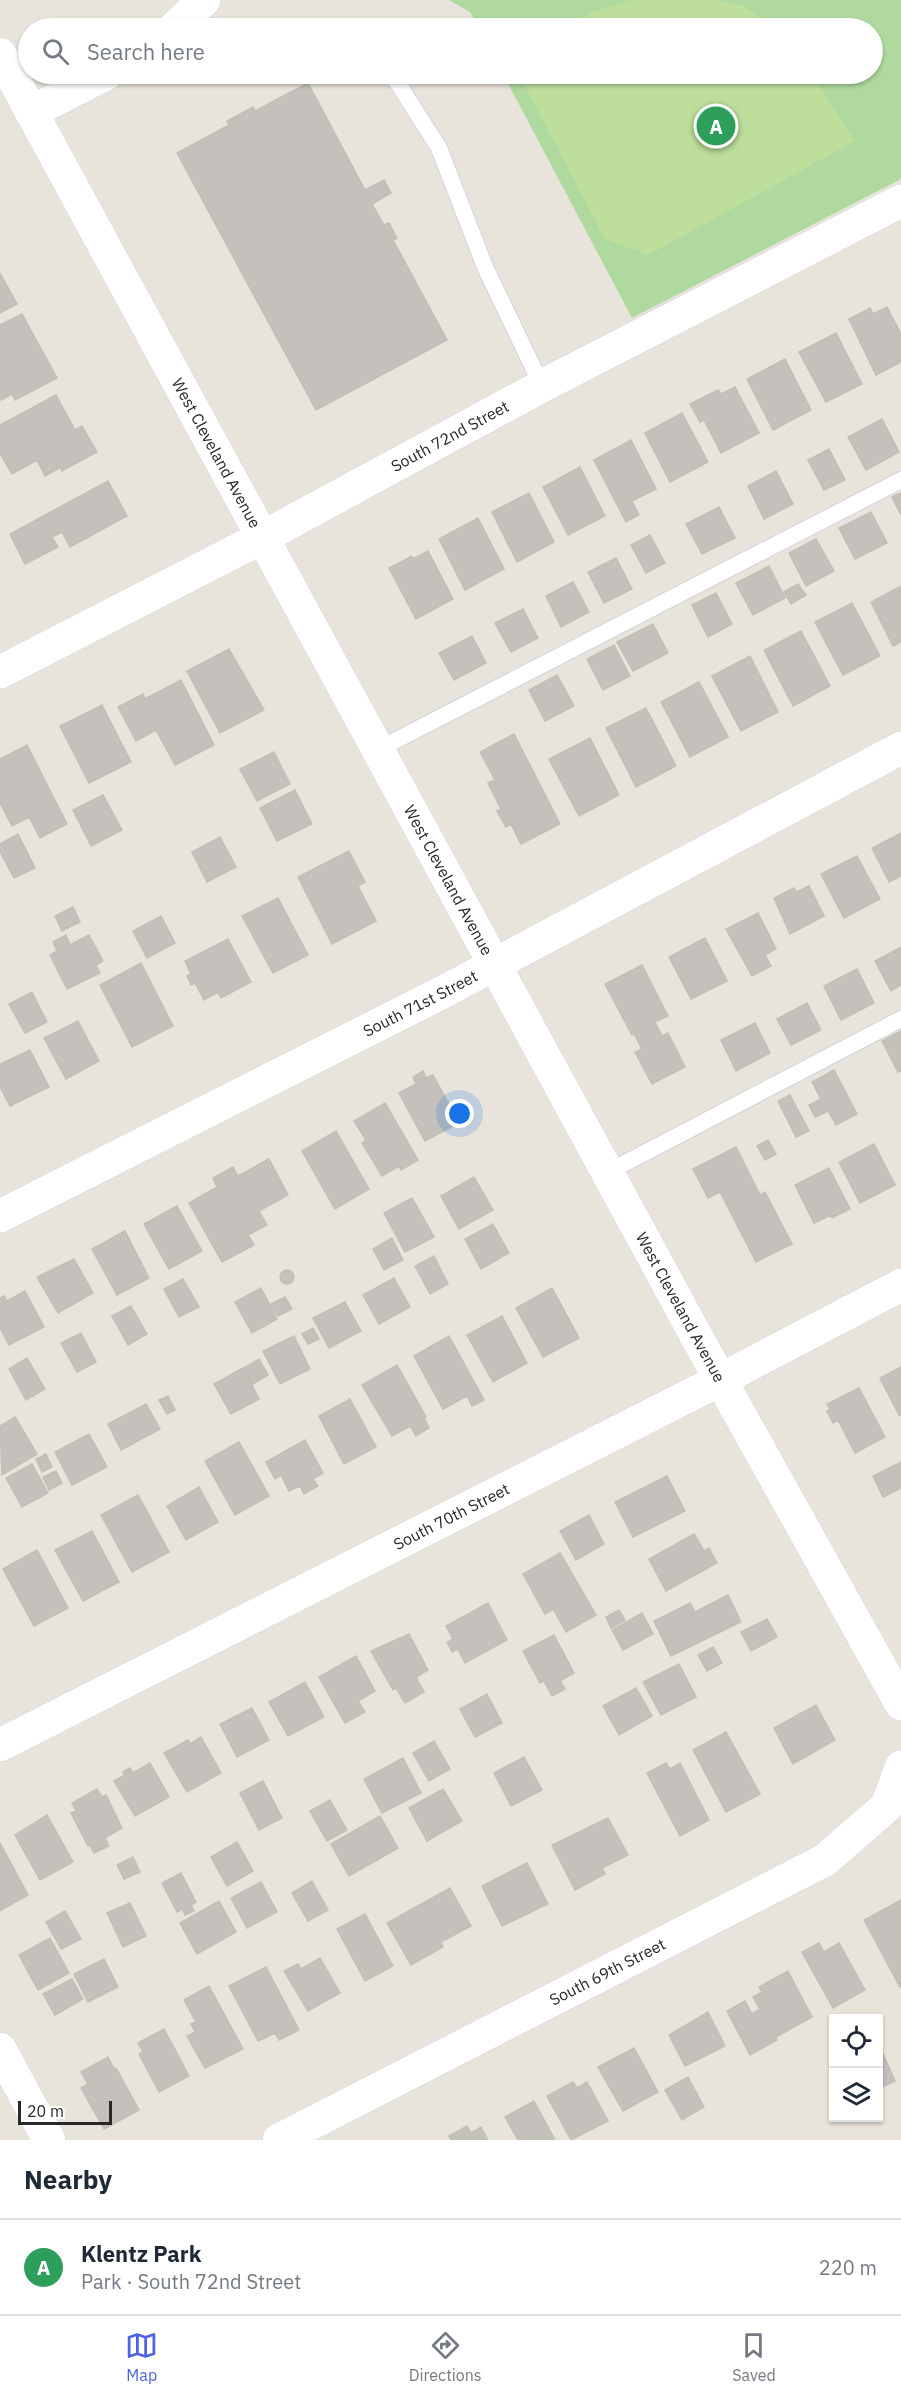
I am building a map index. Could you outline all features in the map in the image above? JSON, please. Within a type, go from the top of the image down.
[{"type":"street","points":[[185,18],[204,0]]},
{"type":"street","name":"West Cleveland Avenue","points":[[0,54],[720,1380],[901,1704]]},
{"type":"street","points":[[31,112],[86,84]]},
{"type":"street","name":"South 72nd Street","points":[[0,672],[263,537],[542,386],[901,201]]},
{"type":"street","name":"South 71st Street","points":[[0,1216],[495,964],[901,748]]},
{"type":"street","name":"South 70th Street","points":[[0,1745],[720,1380],[901,1285]]},
{"type":"street","name":"South 69th Street","points":[[279,2140],[825,1860],[887,1806],[901,1767]]},
{"type":"street","points":[[0,2049],[49,2140]]},
{"type":"lane","points":[[398,84],[439,148],[485,267],[542,386]]},
{"type":"lane","points":[[379,749],[901,480]]},
{"type":"lane","points":[[608,1172],[901,1019]]},
{"type":"green space","points":[[449,0],[901,0],[901,179],[632,318],[508,84],[883,84],[883,18],[473,18],[470,12]]},
{"type":"green space","points":[[632,0],[713,0],[741,5],[761,18],[582,18],[587,14]]},
{"type":"green space","points":[[524,84],[818,84],[855,141],[648,255],[605,239]]},
{"type":"building","points":[[309,84],[365,190],[384,180],[391,193],[372,204],[384,225],[389,223],[397,238],[393,240],[447,340],[316,410],[177,153],[229,125],[227,121],[253,107],[255,111]]},
{"type":"building","points":[[0,273],[17,304],[0,313]]},
{"type":"building","points":[[887,307],[901,334],[901,362],[876,375],[849,319],[870,308],[873,314]]},
{"type":"building","points":[[22,314],[57,378],[15,400],[12,394],[1,400],[0,325]]},
{"type":"building","points":[[836,333],[862,384],[826,402],[799,352]]},
{"type":"building","points":[[785,359],[811,410],[773,430],[747,379]]},
{"type":"building","points":[[735,387],[759,433],[721,453],[704,420],[700,422],[690,404],[718,390],[721,394]]},
{"type":"building","points":[[56,395],[75,430],[82,426],[97,452],[62,471],[61,467],[45,476],[37,460],[12,474],[0,453],[0,425]]},
{"type":"building","points":[[682,413],[708,462],[670,482],[645,433]]},
{"type":"building","points":[[882,419],[899,452],[866,470],[848,437]]},
{"type":"building","points":[[631,440],[656,489],[632,501],[639,515],[626,522],[594,460]]},
{"type":"building","points":[[829,449],[845,480],[824,490],[808,460]]},
{"type":"building","points":[[580,467],[605,516],[568,535],[543,487]]},
{"type":"building","points":[[776,471],[793,504],[764,519],[748,486]]},
{"type":"building","points":[[108,481],[127,516],[70,547],[62,532],[52,537],[58,547],[25,564],[10,534]]},
{"type":"building","points":[[529,493],[554,542],[517,562],[492,512]]},
{"type":"building","points":[[901,493],[901,515],[892,497]]},
{"type":"building","points":[[719,507],[735,538],[702,554],[686,524]]},
{"type":"building","points":[[871,512],[887,543],[855,559],[839,528]]},
{"type":"building","points":[[478,518],[504,569],[465,590],[439,539]]},
{"type":"building","points":[[650,535],[665,563],[646,573],[631,545]]},
{"type":"building","points":[[816,539],[834,571],[806,586],[789,553]]},
{"type":"building","points":[[428,551],[453,599],[416,619],[389,568],[412,556],[413,559]]},
{"type":"building","points":[[616,558],[632,589],[604,603],[588,572]]},
{"type":"building","points":[[769,566],[785,598],[753,615],[736,583]]},
{"type":"building","points":[[573,582],[589,612],[561,627],[546,596]]},
{"type":"building","points":[[798,584],[806,595],[791,604],[784,592]]},
{"type":"building","points":[[901,586],[901,642],[893,646],[871,602]]},
{"type":"building","points":[[716,593],[732,624],[708,637],[692,605]]},
{"type":"building","points":[[852,603],[880,656],[843,675],[815,622]]},
{"type":"building","points":[[523,609],[538,638],[511,652],[495,623]]},
{"type":"building","points":[[653,624],[668,653],[633,671],[617,642]]},
{"type":"building","points":[[801,631],[830,686],[793,706],[764,650]]},
{"type":"building","points":[[472,636],[486,663],[454,680],[439,653]]},
{"type":"building","points":[[614,645],[630,676],[603,690],[587,659]]},
{"type":"building","points":[[229,649],[264,710],[220,733],[187,671]]},
{"type":"building","points":[[750,656],[778,712],[741,731],[712,676]]},
{"type":"building","points":[[557,675],[574,706],[545,721],[529,690]]},
{"type":"building","points":[[181,680],[214,745],[175,765],[156,730],[136,741],[118,707],[143,694],[145,699]]},
{"type":"building","points":[[699,682],[728,737],[690,757],[661,702]]},
{"type":"building","points":[[102,705],[131,762],[89,783],[60,726]]},
{"type":"building","points":[[646,708],[676,766],[636,787],[606,728]]},
{"type":"building","points":[[514,734],[560,824],[521,844],[511,824],[506,827],[497,811],[501,809],[488,783],[495,780],[480,752]]},
{"type":"building","points":[[590,738],[619,795],[579,816],[549,759]]},
{"type":"building","points":[[27,745],[67,824],[40,838],[29,817],[12,826],[0,803],[0,759]]},
{"type":"building","points":[[274,752],[290,784],[257,801],[240,769]]},
{"type":"building","points":[[295,790],[312,824],[277,841],[260,808]]},
{"type":"building","points":[[103,795],[122,830],[91,846],[73,810]]},
{"type":"building","points":[[901,833],[901,876],[889,882],[872,848]]},
{"type":"building","points":[[18,834],[35,868],[14,878],[0,852],[0,844]]},
{"type":"building","points":[[220,837],[236,867],[207,882],[192,852]]},
{"type":"building","points":[[349,851],[365,882],[358,886],[376,921],[332,944],[298,877]]},
{"type":"building","points":[[857,856],[880,899],[844,918],[821,874]]},
{"type":"building","points":[[809,886],[824,916],[790,934],[774,898],[794,888],[796,892]]},
{"type":"building","points":[[278,898],[308,955],[273,973],[242,916]]},
{"type":"building","points":[[73,907],[80,922],[62,931],[55,916]]},
{"type":"building","points":[[758,913],[776,949],[765,955],[771,966],[752,976],[726,929]]},
{"type":"building","points":[[161,916],[175,943],[147,958],[133,931]]},
{"type":"building","points":[[66,935],[70,945],[89,935],[103,961],[96,965],[100,973],[67,989],[50,955],[57,951],[53,942]]},
{"type":"building","points":[[705,938],[727,981],[691,999],[669,957]]},
{"type":"building","points":[[228,939],[251,982],[221,998],[218,992],[204,1000],[195,983],[191,985],[187,976],[191,974],[185,961]]},
{"type":"building","points":[[901,947],[901,985],[891,991],[875,961]]},
{"type":"building","points":[[141,963],[173,1026],[132,1047],[100,985]]},
{"type":"building","points":[[642,965],[668,1016],[655,1022],[662,1036],[668,1033],[685,1067],[652,1084],[635,1052],[642,1049],[605,984]]},
{"type":"building","points":[[857,969],[874,1003],[841,1020],[824,986]]},
{"type":"building","points":[[32,992],[47,1022],[25,1033],[9,1004]]},
{"type":"building","points":[[807,1003],[821,1030],[791,1045],[777,1019]]},
{"type":"building","points":[[78,1021],[99,1061],[66,1079],[44,1038]]},
{"type":"building","points":[[755,1023],[770,1053],[736,1071],[721,1040]]},
{"type":"building","points":[[901,1031],[901,1071],[898,1072],[882,1041]]},
{"type":"building","points":[[30,1050],[49,1087],[10,1106],[0,1087],[0,1064]]},
{"type":"building","points":[[834,1070],[857,1114],[836,1125],[828,1111],[815,1117],[809,1105],[821,1099],[812,1082]]},
{"type":"building","points":[[423,1071],[426,1078],[433,1075],[459,1123],[425,1141],[399,1093],[416,1084],[413,1077]]},
{"type":"building","points":[[790,1095],[809,1131],[796,1137],[778,1101]]},
{"type":"building","points":[[385,1103],[418,1160],[401,1170],[399,1166],[382,1176],[362,1143],[366,1140],[354,1121]]},
{"type":"building","points":[[336,1131],[369,1189],[335,1209],[302,1151]]},
{"type":"building","points":[[768,1140],[776,1154],[765,1160],[757,1146]]},
{"type":"building","points":[[874,1144],[895,1185],[860,1203],[839,1162]]},
{"type":"building","points":[[736,1147],[760,1195],[765,1192],[792,1244],[756,1262],[720,1192],[708,1198],[693,1169]]},
{"type":"building","points":[[269,1159],[288,1195],[259,1211],[267,1225],[248,1235],[254,1245],[222,1262],[189,1203],[217,1187],[213,1178],[233,1167],[238,1176]]},
{"type":"building","points":[[829,1168],[850,1209],[832,1218],[831,1215],[814,1223],[795,1185]]},
{"type":"building","points":[[474,1177],[493,1210],[459,1229],[441,1196]]},
{"type":"building","points":[[412,1198],[434,1237],[405,1252],[384,1213]]},
{"type":"building","points":[[177,1206],[202,1251],[169,1269],[144,1224]]},
{"type":"building","points":[[493,1224],[509,1253],[481,1269],[465,1239]]},
{"type":"building","points":[[125,1231],[149,1278],[117,1295],[92,1249]]},
{"type":"building","points":[[392,1238],[403,1260],[384,1270],[373,1249]]},
{"type":"building","points":[[434,1256],[448,1284],[430,1294],[415,1266]]},
{"type":"building","points":[[74,1259],[93,1293],[58,1313],[37,1277]]},
{"type":"building","points":[[284,1270],[290,1270],[294,1277],[290,1284],[284,1284],[280,1280],[280,1274]]},
{"type":"building","points":[[394,1278],[410,1307],[379,1324],[363,1295]]},
{"type":"building","points":[[183,1279],[199,1307],[179,1317],[164,1289]]},
{"type":"building","points":[[261,1288],[277,1319],[252,1333],[235,1302]]},
{"type":"building","points":[[552,1288],[579,1338],[543,1357],[516,1308]]},
{"type":"building","points":[[25,1291],[44,1327],[9,1345],[0,1328],[0,1298],[4,1296],[7,1301]]},
{"type":"building","points":[[285,1297],[292,1309],[278,1316],[271,1304]]},
{"type":"building","points":[[345,1302],[361,1331],[329,1348],[313,1318]]},
{"type":"building","points":[[131,1306],[147,1334],[128,1345],[112,1316]]},
{"type":"building","points":[[502,1316],[527,1363],[493,1382],[467,1335]]},
{"type":"building","points":[[313,1328],[319,1339],[308,1344],[302,1334]]},
{"type":"building","points":[[81,1333],[96,1362],[77,1372],[61,1343]]},
{"type":"building","points":[[294,1336],[310,1369],[280,1384],[263,1351]]},
{"type":"building","points":[[449,1336],[484,1400],[472,1406],[467,1396],[443,1409],[414,1356]]},
{"type":"building","points":[[27,1358],[45,1389],[26,1400],[9,1369]]},
{"type":"building","points":[[259,1359],[268,1375],[253,1384],[244,1368]]},
{"type":"building","points":[[397,1365],[426,1417],[424,1418],[429,1428],[416,1436],[410,1426],[392,1436],[362,1385]]},
{"type":"building","points":[[901,1367],[901,1415],[899,1415],[880,1378]]},
{"type":"building","points":[[243,1368],[259,1399],[231,1414],[214,1384]]},
{"type":"building","points":[[859,1388],[885,1437],[855,1453],[838,1420],[833,1423],[827,1411],[830,1409],[827,1404]]},
{"type":"building","points":[[168,1396],[175,1410],[167,1414],[159,1400]]},
{"type":"building","points":[[350,1399],[376,1447],[344,1464],[319,1416]]},
{"type":"building","points":[[146,1404],[160,1429],[121,1450],[108,1424]]},
{"type":"building","points":[[15,1417],[37,1454],[2,1475],[0,1426]]},
{"type":"building","points":[[89,1434],[107,1467],[72,1485],[55,1452]]},
{"type":"building","points":[[305,1440],[323,1473],[313,1479],[318,1486],[304,1494],[300,1486],[289,1491],[281,1475],[275,1479],[266,1462]]},
{"type":"building","points":[[239,1442],[269,1496],[235,1515],[205,1461]]},
{"type":"building","points":[[46,1454],[52,1467],[42,1472],[36,1459]]},
{"type":"building","points":[[901,1462],[901,1488],[883,1497],[873,1476]]},
{"type":"building","points":[[32,1464],[48,1493],[22,1507],[6,1478]]},
{"type":"building","points":[[56,1471],[62,1483],[49,1490],[43,1477]]},
{"type":"building","points":[[667,1476],[685,1511],[633,1537],[615,1502]]},
{"type":"building","points":[[199,1487],[218,1522],[186,1540],[167,1506]]},
{"type":"building","points":[[138,1495],[169,1552],[132,1572],[101,1515]]},
{"type":"building","points":[[589,1515],[604,1544],[576,1560],[560,1531]]},
{"type":"building","points":[[92,1531],[119,1582],[83,1601],[55,1550]]},
{"type":"building","points":[[694,1534],[704,1551],[709,1548],[717,1563],[666,1591],[649,1559]]},
{"type":"building","points":[[37,1550],[68,1608],[34,1626],[3,1569]]},
{"type":"building","points":[[560,1553],[596,1615],[566,1632],[553,1609],[545,1614],[523,1574]]},
{"type":"building","points":[[728,1595],[741,1622],[671,1656],[654,1621],[690,1603],[695,1612]]},
{"type":"building","points":[[488,1603],[507,1640],[465,1663],[458,1649],[452,1652],[447,1642],[453,1639],[446,1626]]},
{"type":"building","points":[[619,1610],[625,1620],[611,1628],[606,1617]]},
{"type":"building","points":[[642,1613],[653,1634],[623,1650],[612,1630]]},
{"type":"building","points":[[767,1619],[777,1637],[751,1651],[741,1632]]},
{"type":"building","points":[[409,1634],[428,1670],[416,1677],[424,1692],[405,1703],[396,1688],[393,1690],[371,1651]]},
{"type":"building","points":[[554,1635],[574,1673],[560,1681],[565,1689],[552,1696],[544,1681],[540,1683],[523,1651]]},
{"type":"building","points":[[713,1647],[722,1663],[707,1671],[698,1655]]},
{"type":"building","points":[[356,1656],[375,1691],[358,1701],[365,1712],[345,1723],[319,1677]]},
{"type":"building","points":[[679,1664],[696,1697],[661,1715],[643,1682]]},
{"type":"building","points":[[305,1682],[324,1717],[288,1736],[269,1702]]},
{"type":"building","points":[[636,1688],[652,1716],[619,1735],[603,1706]]},
{"type":"building","points":[[487,1694],[502,1723],[475,1737],[460,1709]]},
{"type":"building","points":[[816,1705],[835,1740],[793,1764],[774,1728]]},
{"type":"building","points":[[252,1708],[269,1740],[237,1757],[220,1724]]},
{"type":"building","points":[[726,1732],[760,1794],[726,1812],[693,1750]]},
{"type":"building","points":[[201,1737],[221,1773],[187,1792],[164,1753],[188,1740],[190,1744]]},
{"type":"building","points":[[434,1741],[450,1769],[429,1781],[413,1753]]},
{"type":"building","points":[[524,1757],[542,1790],[511,1806],[494,1773]]},
{"type":"building","points":[[403,1758],[421,1793],[382,1813],[364,1779]]},
{"type":"building","points":[[150,1763],[169,1797],[135,1816],[114,1781],[125,1775],[123,1772],[130,1768],[133,1773]]},
{"type":"building","points":[[666,1763],[670,1769],[680,1763],[709,1820],[680,1836],[647,1773]]},
{"type":"building","points":[[263,1781],[282,1818],[259,1830],[240,1793]]},
{"type":"building","points":[[97,1789],[102,1797],[106,1795],[122,1828],[105,1838],[109,1846],[94,1853],[71,1813],[76,1811],[72,1803]]},
{"type":"building","points":[[443,1789],[462,1821],[427,1841],[409,1808]]},
{"type":"building","points":[[330,1800],[347,1830],[327,1841],[310,1811]]},
{"type":"building","points":[[47,1815],[73,1862],[40,1880],[15,1835]]},
{"type":"building","points":[[380,1816],[398,1848],[349,1876],[331,1844]]},
{"type":"building","points":[[608,1818],[628,1855],[602,1868],[605,1874],[575,1890],[552,1845]]},
{"type":"building","points":[[237,1842],[253,1871],[227,1886],[211,1857]]},
{"type":"building","points":[[0,1843],[28,1895],[0,1911]]},
{"type":"building","points":[[133,1857],[140,1872],[124,1879],[117,1865]]},
{"type":"building","points":[[527,1863],[548,1904],[502,1926],[482,1886]]},
{"type":"building","points":[[181,1873],[196,1902],[191,1905],[194,1911],[185,1915],[182,1909],[177,1912],[162,1883]]},
{"type":"building","points":[[312,1881],[328,1910],[308,1921],[292,1893]]},
{"type":"building","points":[[261,1882],[277,1912],[247,1928],[231,1898]]},
{"type":"building","points":[[450,1888],[471,1926],[441,1942],[443,1947],[411,1965],[387,1923]]},
{"type":"building","points":[[901,1900],[901,1987],[900,1987],[864,1920]]},
{"type":"building","points":[[219,1901],[236,1932],[197,1954],[180,1923]]},
{"type":"building","points":[[130,1903],[146,1936],[123,1947],[107,1913]]},
{"type":"building","points":[[65,1911],[81,1939],[61,1949],[46,1922]]},
{"type":"building","points":[[365,1914],[393,1966],[365,1981],[337,1929]]},
{"type":"building","points":[[50,1938],[69,1973],[38,1990],[19,1955]]},
{"type":"building","points":[[819,1943],[824,1952],[839,1943],[865,1990],[833,2008],[802,1952]]},
{"type":"building","points":[[320,1958],[340,1993],[308,2011],[284,1971],[298,1964],[301,1969]]},
{"type":"building","points":[[104,1959],[118,1987],[88,2002],[74,1974]]},
{"type":"building","points":[[266,1967],[299,2030],[279,2040],[275,2033],[258,2041],[229,1986]]},
{"type":"building","points":[[788,1971],[812,2017],[750,2055],[727,2011],[745,2001],[752,2014],[760,2009],[753,1997],[762,1992],[759,1987]]},
{"type":"building","points":[[72,1979],[83,1999],[55,2015],[43,1994]]},
{"type":"building","points":[[209,1986],[243,2049],[205,2068],[187,2036],[195,2032],[191,2024],[196,2022],[184,2000]]},
{"type":"building","points":[[708,2012],[725,2046],[685,2066],[669,2035]]},
{"type":"building","points":[[164,2029],[189,2076],[159,2092],[139,2054],[143,2052],[138,2043]]},
{"type":"building","points":[[634,2048],[658,2092],[623,2111],[598,2067]]},
{"type":"building","points":[[883,2054],[895,2081],[883,2087]]},
{"type":"building","points":[[108,2057],[139,2110],[104,2129],[81,2088],[88,2084],[81,2072]]},
{"type":"building","points":[[688,2077],[704,2107],[682,2120],[665,2090]]},
{"type":"building","points":[[573,2082],[577,2088],[587,2082],[608,2121],[571,2140],[547,2096]]},
{"type":"building","points":[[534,2101],[555,2140],[518,2140],[505,2117]]},
{"type":"building","points":[[467,2126],[471,2133],[481,2127],[488,2140],[451,2140],[449,2136]]},
{"type":"place","name":"Klentz Park","points":[[716,126]]}]
